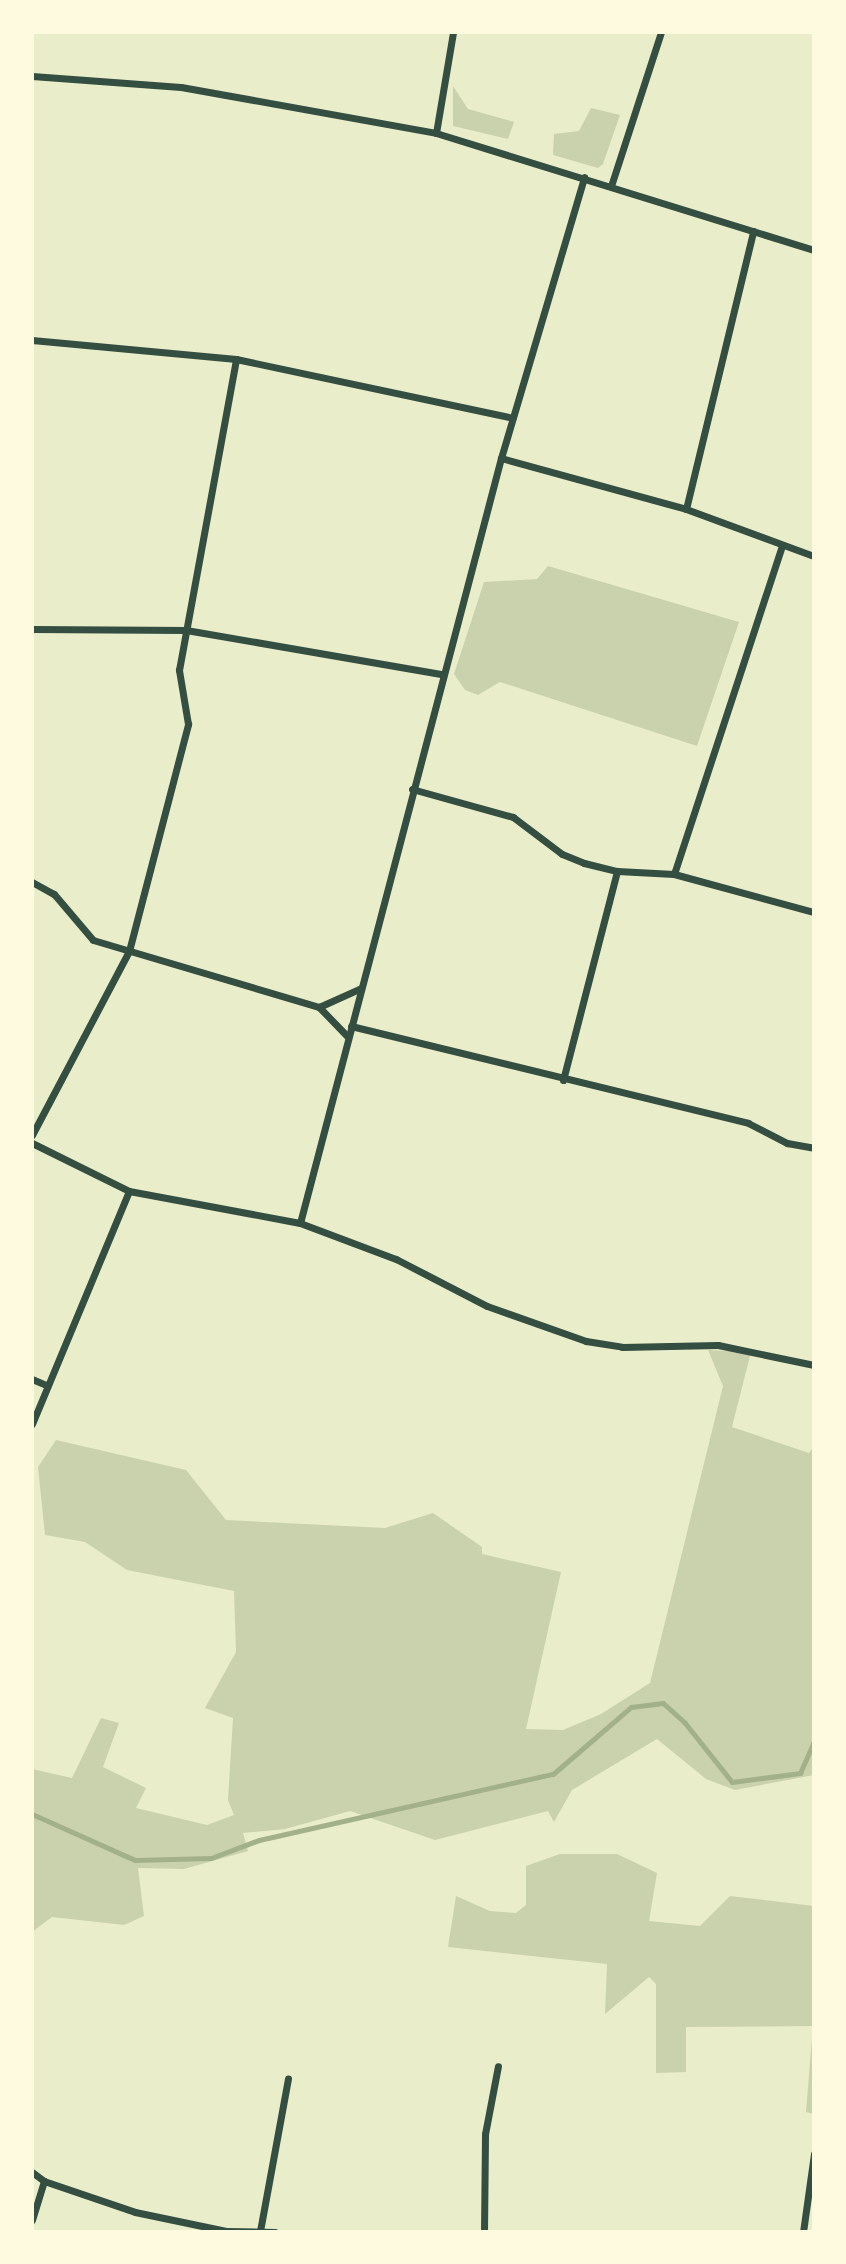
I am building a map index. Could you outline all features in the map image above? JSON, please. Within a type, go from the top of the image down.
[{"type":"street","points":[[436,133],[453,32]]},
{"type":"street","points":[[611,186],[661,32]]},
{"type":"street","points":[[32,76],[181,87],[436,133],[814,250]]},
{"type":"street","points":[[300,1223],[442,674],[501,458],[584,177]]},
{"type":"street","points":[[686,509],[753,231]]},
{"type":"street","points":[[32,340],[236,359],[513,418]]},
{"type":"street","points":[[32,1135],[129,951],[188,724],[179,670],[236,359]]},
{"type":"street","points":[[501,458],[686,509],[814,556]]},
{"type":"street","points":[[674,874],[782,545]]},
{"type":"street","points":[[32,629],[186,630],[442,674]]},
{"type":"street","points":[[412,789],[513,817],[562,854],[617,871],[674,874],[814,912]]},
{"type":"street","points":[[563,1080],[617,871]]},
{"type":"street","points":[[32,882],[54,894],[82,933],[129,951],[319,1007],[347,1036]]},
{"type":"street","points":[[319,1007],[361,988]]},
{"type":"street","points":[[351,1026],[748,1123],[787,1143],[814,1148]]},
{"type":"street","points":[[32,1143],[129,1191],[300,1223],[396,1259],[487,1306],[586,1341],[622,1347],[718,1345],[814,1365]]},
{"type":"street","points":[[32,1424],[129,1191]]},
{"type":"street","points":[[32,1379],[46,1385]]},
{"type":"street","points":[[484,2232],[485,2134],[498,2066]]},
{"type":"street","points":[[260,2231],[288,2079]]},
{"type":"street","points":[[803,2232],[814,2154]]},
{"type":"street","points":[[32,2172],[44,2181],[135,2212],[226,2232],[275,2232]]},
{"type":"street","points":[[32,2220],[44,2181]]},
{"type":"green space","points":[[453,86],[468,109],[514,122],[508,139],[453,126]]},
{"type":"green space","points":[[591,108],[620,115],[603,164],[598,168],[553,155],[554,134],[579,131]]},
{"type":"green space","points":[[548,566],[739,622],[697,746],[500,682],[478,695],[465,690],[454,674],[484,582],[537,579]]},
{"type":"green space","points":[[708,1350],[751,1352],[732,1427],[809,1453],[814,1446],[814,1775],[735,1790],[706,1779],[657,1739],[572,1790],[554,1822],[548,1811],[435,1840],[350,1811],[285,1829],[243,1833],[248,1851],[184,1869],[138,1868],[144,1916],[124,1925],[52,1917],[32,1932],[32,1769],[72,1778],[101,1718],[119,1723],[103,1767],[146,1788],[136,1808],[207,1825],[234,1815],[228,1800],[233,1718],[205,1708],[236,1652],[234,1591],[127,1570],[85,1542],[45,1535],[38,1467],[56,1440],[186,1470],[226,1520],[385,1528],[433,1513],[482,1547],[482,1554],[561,1572],[526,1729],[563,1730],[601,1714],[650,1683],[723,1386]]},
{"type":"green space","points":[[560,1854],[617,1854],[657,1873],[649,1921],[700,1926],[730,1896],[814,1906],[814,2114],[806,2112],[813,2026],[686,2027],[686,2072],[656,2073],[656,1984],[649,1977],[605,2014],[607,1964],[448,1947],[456,1896],[490,1911],[516,1913],[526,1905],[526,1866]]},
{"type":"waterway","points":[[32,1814],[135,1860],[211,1858],[259,1840],[553,1774],[631,1707],[663,1703],[685,1723],[732,1782],[800,1773],[814,1741]]}]
